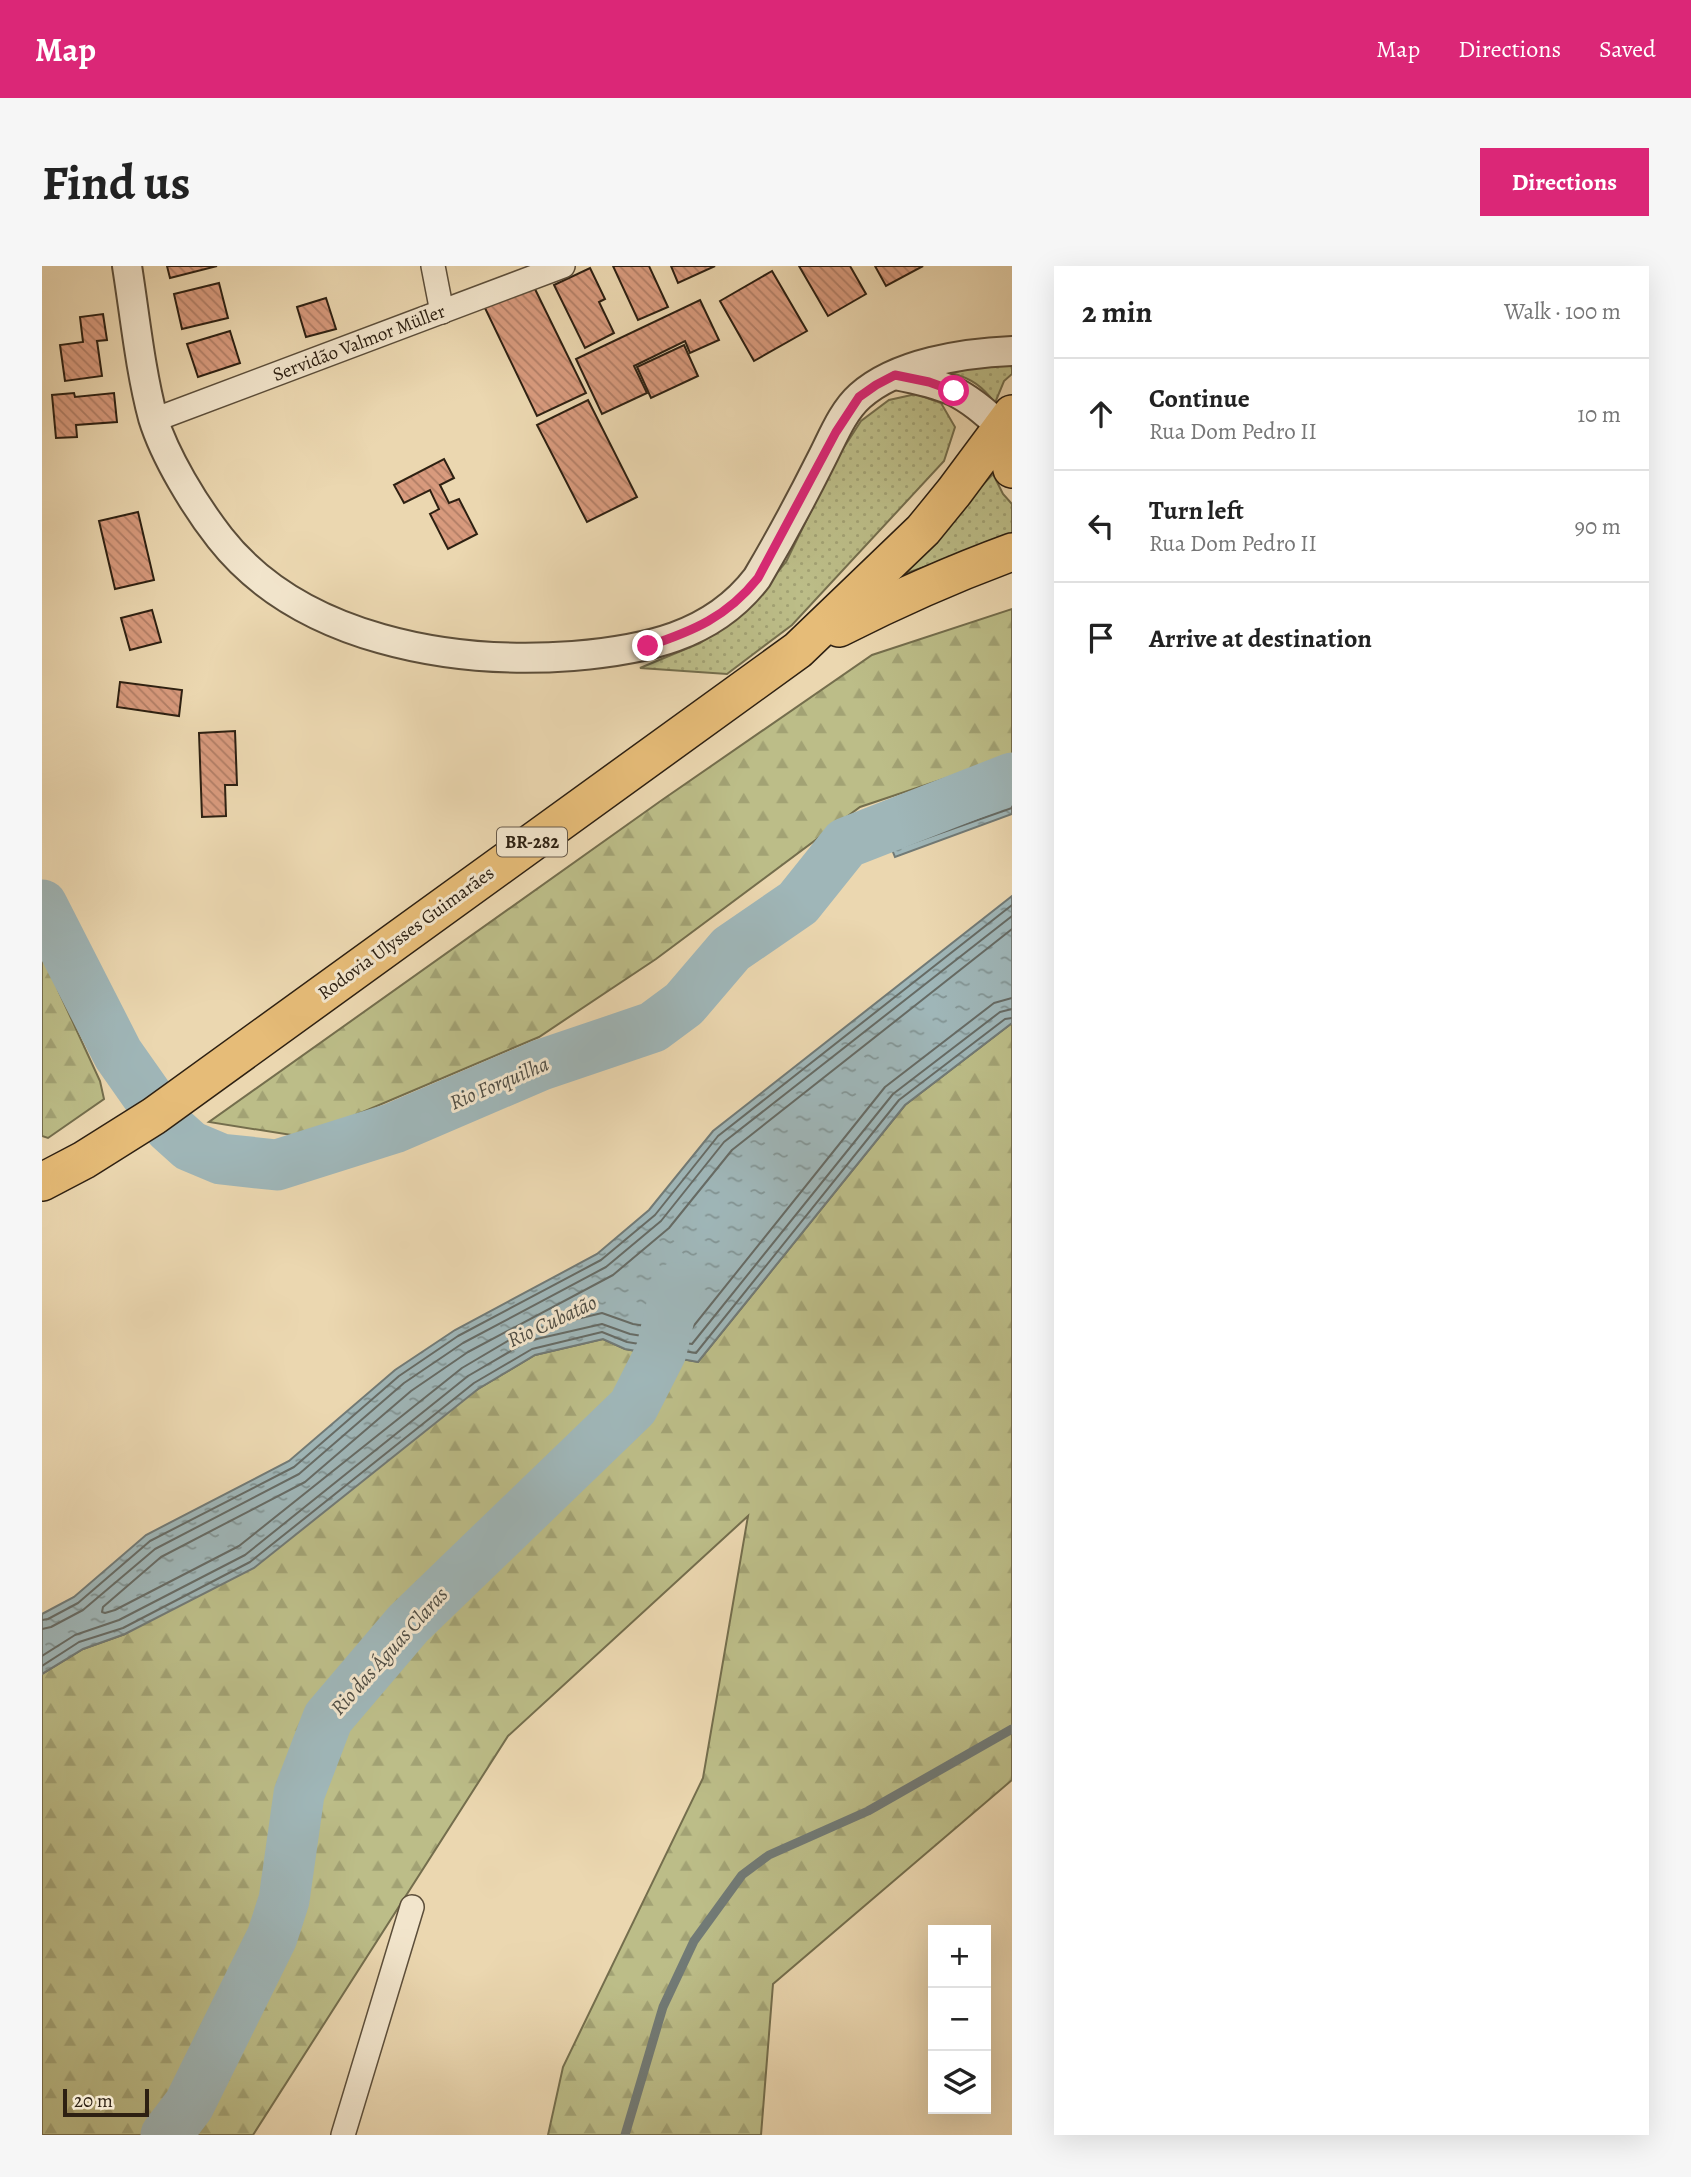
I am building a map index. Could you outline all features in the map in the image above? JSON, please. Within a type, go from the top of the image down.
[{"type":"highway","points":[[1007,421],[1012,468]]},
{"type":"highway","name":"Rodovia Ulysses Guimarães","points":[[42,1182],[144,1123],[798,650],[923,530],[1007,421]]},
{"type":"highway","name":"Rodovia Ulysses Guimarães","points":[[798,650],[901,597],[1012,552]]},
{"type":"street","points":[[127,266],[154,420],[195,502],[220,538],[248,568],[282,595],[306,609],[408,646],[441,653],[541,658],[617,652],[648,646],[703,625],[744,596],[758,578],[848,412],[859,397],[895,375],[938,360],[983,352],[1012,351]]},
{"type":"street","points":[[433,266],[442,312]]},
{"type":"street","name":"Servidão Valmor Müller","points":[[154,420],[563,266]]},
{"type":"street","points":[[895,375],[929,382],[954,391],[1007,421]]},
{"type":"street","points":[[342,2135],[412,1907]]},
{"type":"green space","points":[[989,363],[1012,365],[1012,374],[1004,381],[995,403],[976,384],[952,373]]},
{"type":"green space","points":[[916,394],[941,403],[955,427],[944,461],[792,625],[727,674],[640,668],[700,643],[746,609],[786,562],[837,458],[861,421],[889,400]]},
{"type":"green space","points":[[993,474],[1003,494],[1012,504],[1012,537],[895,577]]},
{"type":"green space","points":[[1012,609],[1012,756],[860,807],[656,959],[539,1037],[304,1137],[209,1122],[662,800],[872,655]]},
{"type":"green space","points":[[42,950],[100,1081],[104,1099],[48,1138],[42,1136]]},
{"type":"green space","points":[[1012,1023],[1012,1780],[773,1984],[761,2135],[548,2135],[563,2067],[703,1778],[748,1516],[508,1736],[253,2135],[42,2135],[42,1674],[83,1649],[125,1634],[478,1389],[535,1355],[603,1339],[625,1349],[698,1362],[905,1105]]},
{"type":"water","points":[[1012,766],[1012,814],[895,857],[877,812],[974,776]]},
{"type":"water","name":"Rio Cubatão","points":[[1012,896],[1012,1023],[905,1105],[698,1362],[625,1349],[603,1339],[535,1355],[478,1389],[254,1568],[125,1634],[83,1649],[42,1674],[42,1614],[74,1597],[146,1535],[289,1461],[395,1370],[455,1330],[597,1254],[649,1210],[713,1131]]},
{"type":"building","points":[[167,266],[217,266],[170,278]]},
{"type":"building","points":[[613,266],[649,266],[668,307],[638,320]]},
{"type":"building","points":[[671,266],[715,266],[678,283]]},
{"type":"building","points":[[799,266],[850,266],[866,294],[828,316]]},
{"type":"building","points":[[875,266],[923,266],[886,286]]},
{"type":"building","points":[[590,268],[605,299],[599,302],[614,333],[585,348],[554,285]]},
{"type":"building","points":[[772,271],[807,331],[754,361],[720,301]]},
{"type":"building","points":[[219,283],[228,318],[182,329],[174,294]]},
{"type":"building","points":[[532,283],[586,393],[537,416],[484,306]]},
{"type":"building","points":[[326,298],[336,329],[306,337],[297,307]]},
{"type":"building","points":[[700,300],[719,340],[690,353],[685,341],[634,366],[647,393],[602,414],[576,359]]},
{"type":"building","points":[[103,314],[107,340],[97,341],[102,376],[65,381],[60,345],[83,342],[80,317]]},
{"type":"building","points":[[230,331],[240,363],[198,377],[187,344]]},
{"type":"building","points":[[684,345],[698,376],[651,398],[637,367]]},
{"type":"building","points":[[74,393],[75,397],[114,393],[117,422],[76,425],[77,437],[56,438],[52,395]]},
{"type":"building","points":[[588,400],[637,497],[587,522],[537,425]]},
{"type":"building","points":[[444,459],[454,478],[440,485],[449,503],[459,499],[477,534],[448,549],[430,514],[439,509],[430,490],[404,503],[394,485]]},
{"type":"building","points":[[138,512],[154,580],[115,589],[99,521]]},
{"type":"building","points":[[152,610],[161,642],[130,650],[121,618]]},
{"type":"building","points":[[120,682],[182,690],[179,716],[117,707]]},
{"type":"building","points":[[235,731],[237,785],[225,785],[226,816],[202,817],[199,733]]},
{"type":"waterway","name":"Rio Forquilha","points":[[42,905],[118,1054],[170,1128],[190,1146],[221,1159],[277,1165],[394,1128],[541,1065],[653,1027],[684,1004],[731,949],[798,903],[846,843],[1012,778]]},
{"type":"waterway","name":"Rio das Águas Claras","points":[[166,2135],[189,2105],[272,1937],[284,1900],[299,1794],[328,1718],[408,1624],[633,1407],[661,1352],[676,1288]]},
{"type":"waterway","points":[[625,2135],[663,2007],[694,1941],[742,1875],[769,1855],[868,1811],[1012,1729]]},
{"type":"route","points":[[648,646],[703,625],[744,596],[758,578],[836,432],[859,397],[895,375],[929,382],[954,391]]}]
